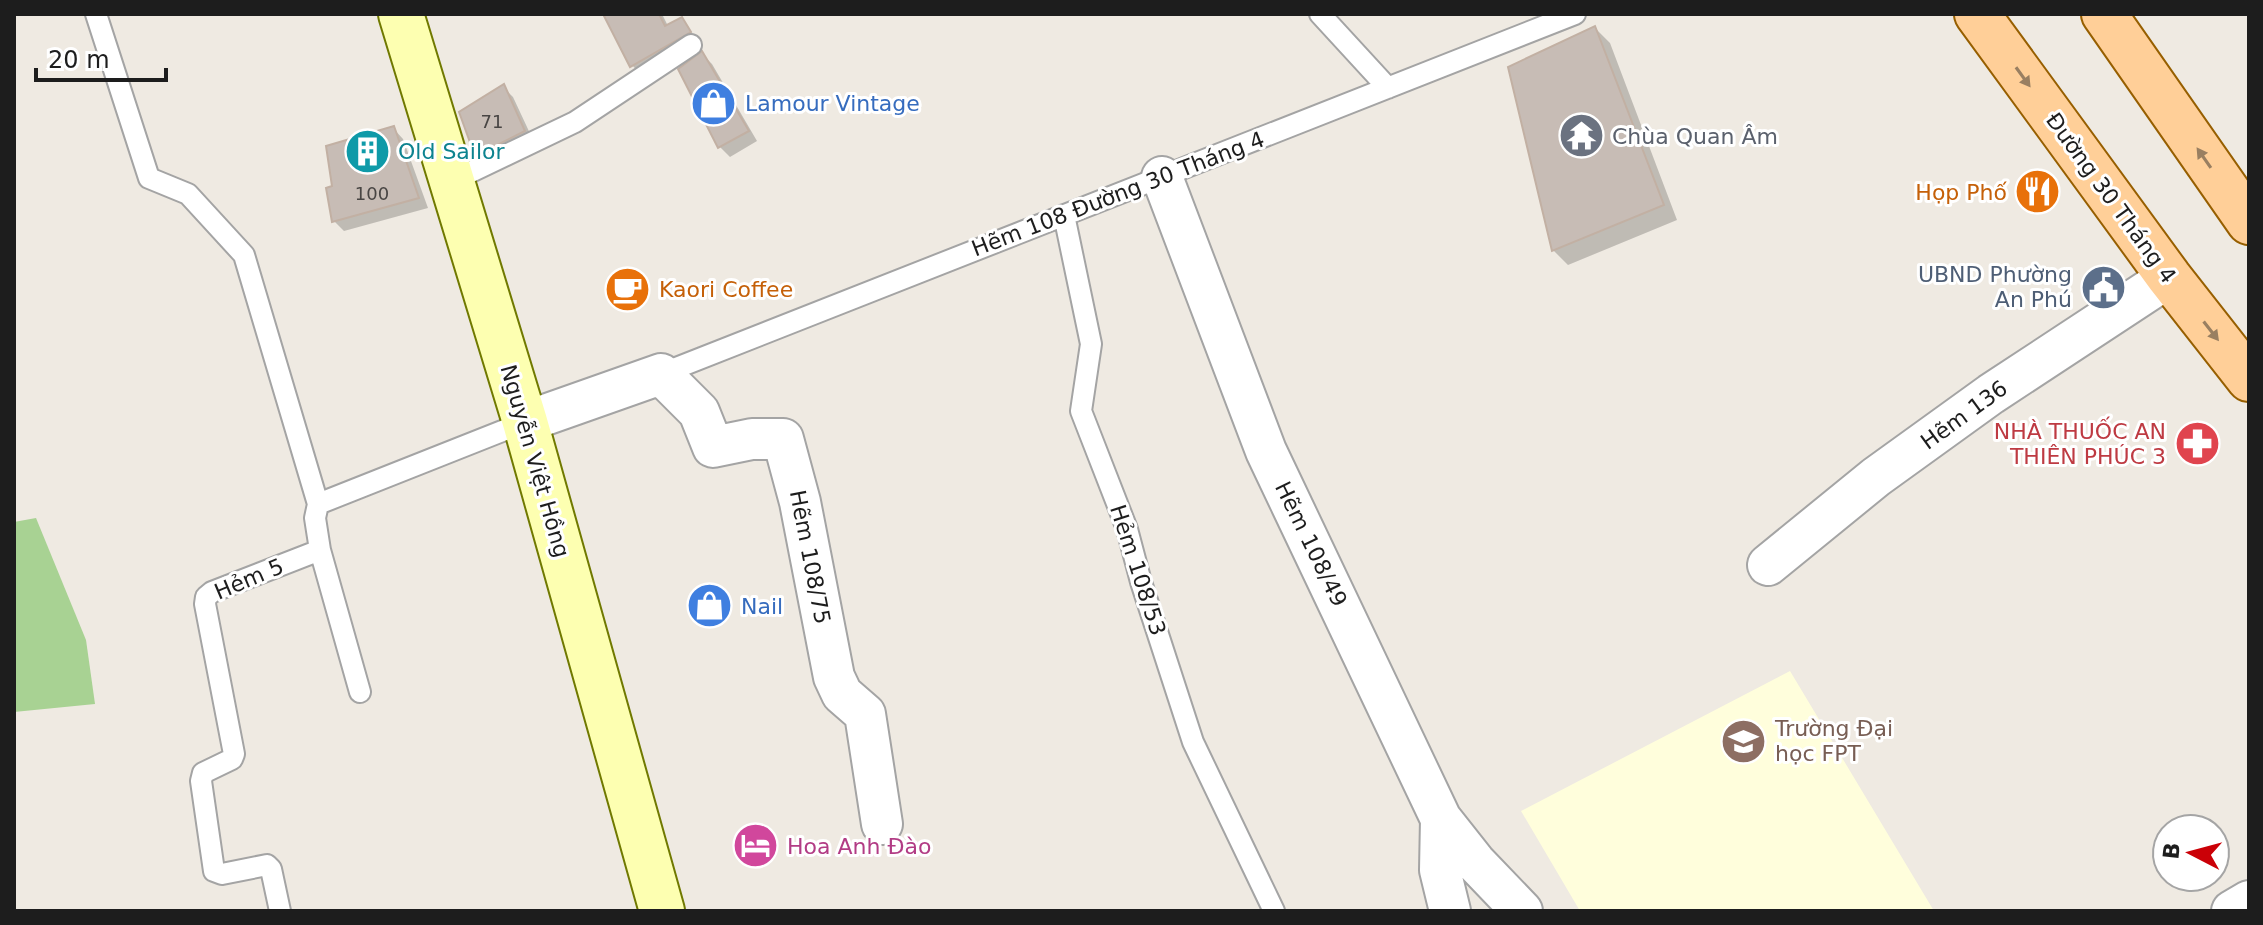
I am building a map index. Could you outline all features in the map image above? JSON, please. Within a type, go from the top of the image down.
[{"type":"main road","name":"Đường 30 Tháng 4","points":[[1977,14],[2169,277],[2249,379]]},
{"type":"main road","points":[[2104,14],[2249,222]]},
{"type":"street","name":"Nguyễn Việt Hồng","points":[[401,14],[525,422],[662,911]]},
{"type":"street","name":"Hẽm 108/49","points":[[1162,177],[1266,451],[1441,819],[1440,870],[1450,911]]},
{"type":"street","name":"Hẽm 136","points":[[1768,565],[1876,477],[1991,394],[2169,277]]},
{"type":"street","points":[[525,422],[661,374]]},
{"type":"street","name":"Hẽm 108/75","points":[[661,374],[699,412],[713,447],[752,439],[783,439],[800,502],[834,677],[842,694],[865,714],[882,824]]},
{"type":"street","points":[[1441,819],[1475,862],[1522,911]]},
{"type":"street","points":[[2232,911],[2249,901]]},
{"type":"lane","points":[[96,14],[149,178],[188,194],[244,255],[318,504],[315,518],[320,550],[360,692]]},
{"type":"lane","points":[[1320,14],[1388,88]]},
{"type":"lane","name":"Hẽm 108 Đường 30 Tháng 4","points":[[661,374],[1575,14]]},
{"type":"lane","points":[[452,181],[575,122],[691,45]]},
{"type":"lane","name":"Hẻm 108/53","points":[[1064,215],[1091,344],[1081,411],[1127,529],[1193,742],[1274,911]]},
{"type":"lane","points":[[318,504],[525,422]]},
{"type":"lane","name":"Hẻm 5","points":[[280,911],[271,869],[262,864],[222,874],[214,871],[201,781],[203,773],[232,759],[234,754],[205,604],[206,597],[320,550]]},
{"type":"shaded area","name":"Trường Đại học FPT","points":[[1790,671],[1934,911],[1580,911],[1521,811]]},
{"type":"green space","points":[[36,518],[86,640],[95,704],[14,712],[14,522]]},
{"type":"building","points":[[603,14],[659,14],[665,26],[682,17],[691,32],[630,67]]},
{"type":"building","name":"Chùa Quan Âm","points":[[1595,26],[1664,205],[1552,251],[1508,67]]},
{"type":"building","name":"Lamour Vintage","points":[[702,51],[749,131],[718,148],[678,69]]},
{"type":"building","points":[[504,84],[525,131],[475,156],[459,112]]},
{"type":"building","points":[[394,126],[419,198],[332,222],[326,188],[332,186],[326,146]]},
{"type":"place","name":"Lamour Vintage","points":[[714,103]]},
{"type":"place","name":"Chùa Quan Âm","points":[[1581,136]]},
{"type":"place","name":"Old Sailor","points":[[367,151]]},
{"type":"place","name":"Họp Phố","points":[[2038,192]]},
{"type":"place","name":"UBND Phường An Phú","points":[[2103,287]]},
{"type":"place","name":"Kaori Coffee","points":[[628,289]]},
{"type":"place","name":"NHÀ THUỐC AN THIÊN PHÚC 3","points":[[2197,444]]},
{"type":"place","name":"Nail","points":[[710,606]]},
{"type":"place","name":"Trường Đại học FPT","points":[[1744,741]]},
{"type":"place","name":"Hoa Anh Đào","points":[[756,846]]}]
